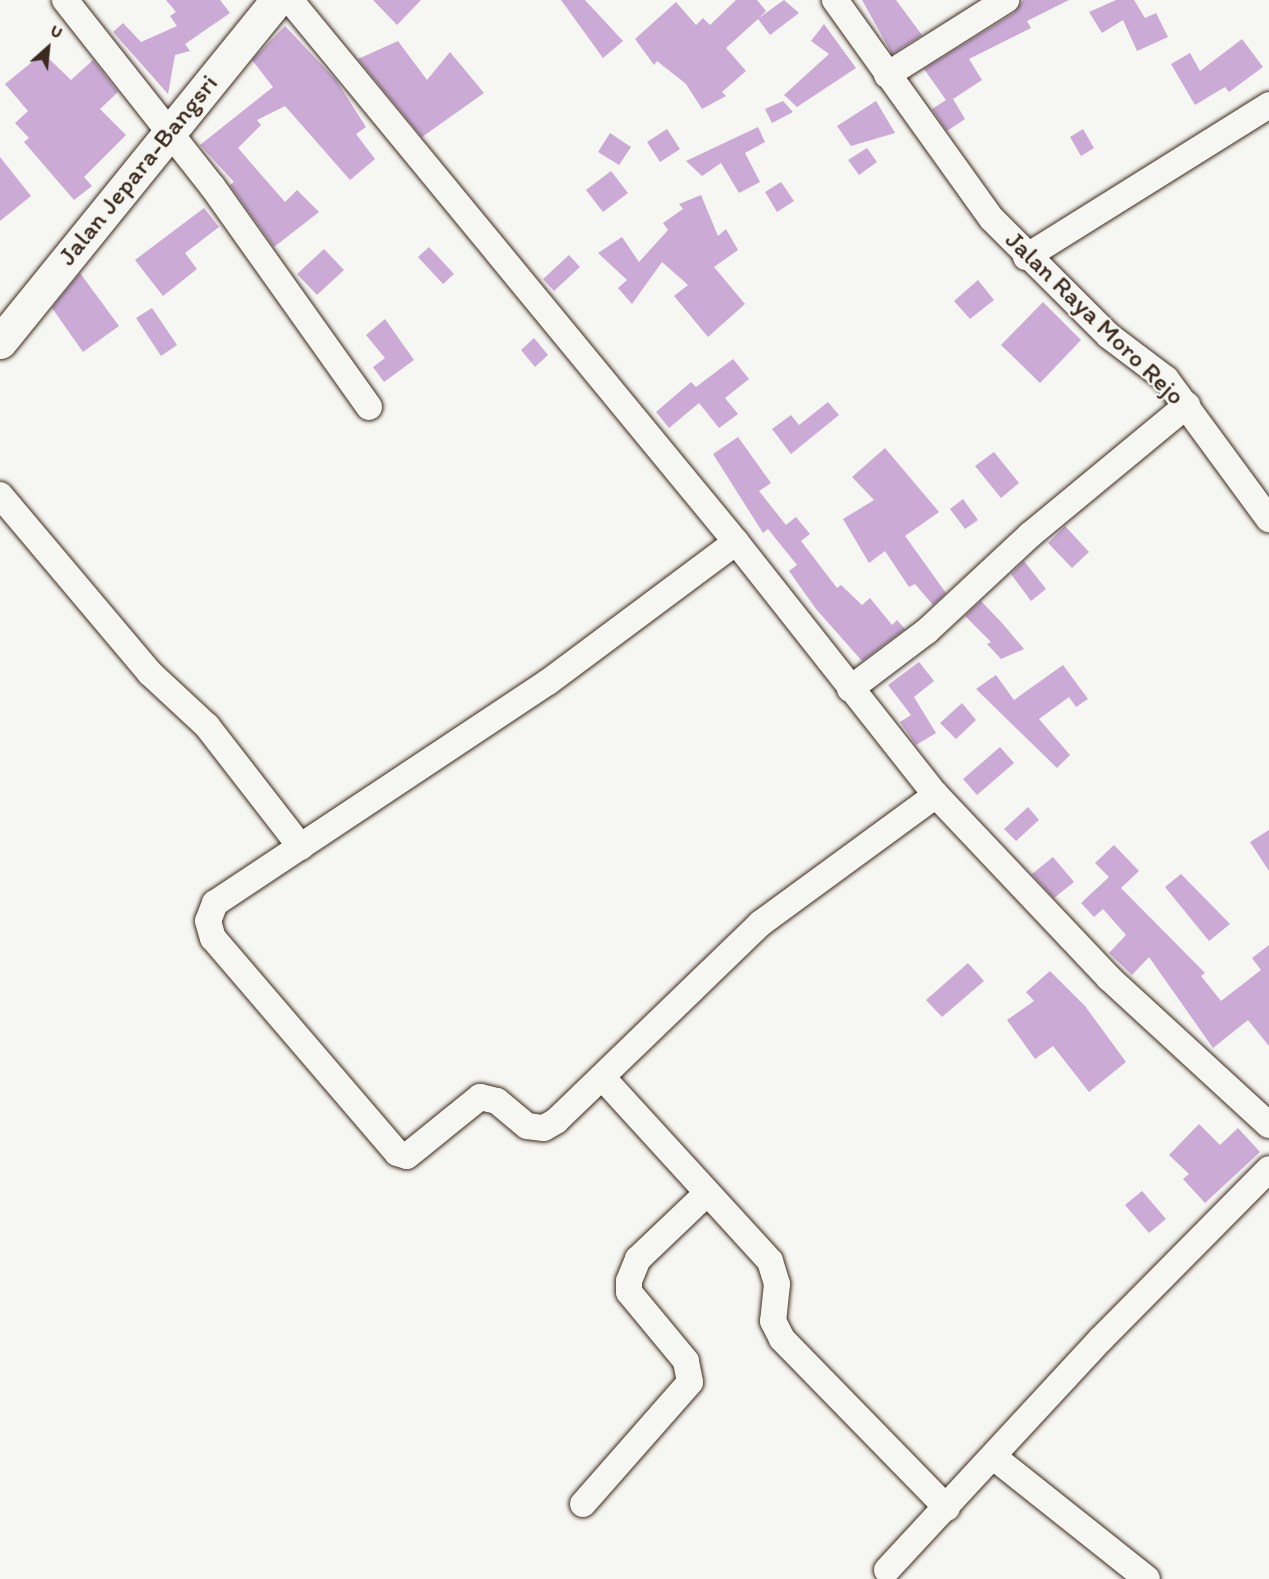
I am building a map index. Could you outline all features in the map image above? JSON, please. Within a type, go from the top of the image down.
[{"type":"main road","name":"Jalan Jepara-Bangsri","points":[[0,341],[166,130],[277,0]]},
{"type":"street","points":[[65,0],[166,130],[369,407]]},
{"type":"street","points":[[290,0],[736,542],[936,795],[1108,978],[1269,1125]]},
{"type":"street","name":"Jalan Raya Moro Rejo","points":[[835,0],[887,75],[1026,256],[1109,336],[1154,368],[1187,405],[1269,519]]},
{"type":"street","points":[[887,75],[1006,0]]},
{"type":"street","points":[[1026,256],[1269,105]]},
{"type":"street","points":[[850,689],[927,631],[1030,535],[1187,405]]},
{"type":"street","points":[[0,495],[150,673],[207,726],[301,847]]},
{"type":"street","points":[[736,542],[548,682],[215,903],[208,921],[213,938],[397,1153],[416,1153],[480,1097],[497,1101],[527,1126],[544,1128],[602,1077],[761,922],[936,795]]},
{"type":"street","points":[[602,1077],[774,1270],[772,1321],[782,1339],[947,1508]]},
{"type":"street","points":[[887,1570],[995,1458],[1101,1339],[1269,1169]]},
{"type":"street","points":[[583,1504],[690,1382],[686,1361],[629,1292],[629,1281],[638,1259],[706,1194]]},
{"type":"street","points":[[995,1458],[1147,1579]]},
{"type":"building","points":[[166,0],[220,0],[230,13],[185,44],[190,51],[175,55],[168,94],[113,32],[123,23],[141,42],[177,26],[170,16],[176,12]]},
{"type":"building","points":[[373,0],[421,0],[397,25]]},
{"type":"building","points":[[561,0],[585,0],[623,41],[603,58]]},
{"type":"building","points":[[736,0],[757,0],[766,11],[759,18],[784,0],[799,13],[770,35],[758,19],[726,48],[746,71],[722,92],[726,96],[702,109],[686,84],[657,61],[654,65],[635,39],[676,2],[696,25],[703,18],[710,25]]},
{"type":"building","points":[[862,0],[896,0],[922,35],[892,54]]},
{"type":"building","points":[[1023,0],[1069,0],[1027,21],[1031,28],[969,59],[982,80],[953,99],[965,119],[947,131],[932,109],[946,100],[924,69],[1014,13]]},
{"type":"building","points":[[1116,0],[1134,0],[1145,18],[1156,13],[1168,37],[1137,51],[1123,20],[1102,33],[1089,12]]},
{"type":"building","points":[[824,24],[856,68],[797,107],[784,95],[829,54],[811,41]]},
{"type":"building","points":[[285,26],[336,80],[366,127],[356,134],[375,159],[350,180],[285,106],[257,120],[261,125],[238,148],[285,202],[297,190],[319,212],[274,247],[230,185],[234,182],[200,145],[273,87],[252,60]]},
{"type":"building","points":[[1242,39],[1263,67],[1229,92],[1225,87],[1195,105],[1171,64],[1190,53],[1200,71]]},
{"type":"building","points":[[398,41],[427,80],[450,52],[484,93],[422,137],[358,59]]},
{"type":"building","points":[[43,53],[71,80],[93,60],[118,92],[100,109],[126,135],[84,177],[92,186],[74,200],[24,142],[29,138],[15,123],[28,111],[5,84]]},
{"type":"building","points":[[783,101],[793,112],[772,123],[765,109]]},
{"type":"building","points":[[876,101],[895,133],[851,146],[837,126]]},
{"type":"building","points":[[758,127],[765,142],[745,153],[760,182],[739,193],[721,163],[702,176],[686,161]]},
{"type":"building","points":[[667,129],[680,149],[660,162],[647,142]]},
{"type":"building","points":[[1083,129],[1094,148],[1081,156],[1070,137]]},
{"type":"building","points":[[610,133],[631,147],[619,165],[598,152]]},
{"type":"building","points":[[867,148],[877,162],[859,175],[848,160]]},
{"type":"building","points":[[0,157],[31,196],[0,221]]},
{"type":"building","points":[[611,171],[628,193],[603,212],[586,190]]},
{"type":"building","points":[[781,182],[794,201],[777,212],[765,192]]},
{"type":"building","points":[[701,195],[718,236],[726,229],[738,250],[714,267],[745,304],[708,337],[674,296],[688,285],[662,262],[632,304],[618,288],[627,280],[598,253],[622,237],[639,262],[668,230],[663,223],[683,209],[679,204]]},
{"type":"building","points":[[204,208],[219,227],[185,253],[197,269],[163,296],[135,260]]},
{"type":"building","points":[[429,247],[454,274],[443,284],[418,257]]},
{"type":"building","points":[[324,249],[344,270],[317,295],[297,274]]},
{"type":"building","points":[[569,255],[580,267],[554,291],[543,279]]},
{"type":"building","points":[[80,273],[119,326],[83,352],[52,308]]},
{"type":"building","points":[[978,280],[994,300],[970,319],[954,301]]},
{"type":"building","points":[[1043,302],[1081,340],[1040,383],[1001,345]]},
{"type":"building","points":[[152,308],[177,345],[161,356],[136,318]]},
{"type":"building","points":[[385,319],[414,360],[384,382],[373,367],[385,358],[366,335]]},
{"type":"building","points":[[534,338],[548,355],[535,367],[521,350]]},
{"type":"building","points":[[733,359],[749,379],[725,398],[738,414],[719,428],[699,403],[669,428],[656,412],[691,382],[696,387]]},
{"type":"building","points":[[828,402],[839,415],[791,454],[772,429],[791,415],[799,425]]},
{"type":"building","points":[[738,437],[771,483],[759,491],[786,525],[796,517],[810,534],[801,541],[837,588],[841,585],[862,605],[870,598],[892,625],[897,620],[905,629],[862,661],[816,609],[789,571],[797,565],[768,529],[763,533],[713,454]]},
{"type":"building","points":[[885,448],[939,512],[905,536],[946,593],[933,605],[915,584],[909,587],[885,551],[869,563],[843,519],[874,500],[852,477]]},
{"type":"building","points":[[994,452],[1019,483],[1001,498],[975,466]]},
{"type":"building","points":[[963,499],[978,520],[965,529],[950,509]]},
{"type":"building","points":[[1065,526],[1089,552],[1072,568],[1048,543]]},
{"type":"building","points":[[1024,561],[1046,589],[1031,601],[1011,574]]},
{"type":"building","points":[[981,601],[1024,649],[1001,659],[987,644],[991,642],[965,616]]},
{"type":"building","points":[[919,662],[934,681],[914,697],[936,733],[916,745],[900,722],[911,715],[888,685]]},
{"type":"building","points":[[1063,665],[1088,699],[1076,707],[1069,697],[1039,719],[1070,755],[1057,768],[976,689],[996,675],[1014,700]]},
{"type":"building","points":[[962,703],[976,720],[956,739],[940,723]]},
{"type":"building","points":[[1000,747],[1014,763],[977,795],[963,779]]},
{"type":"building","points":[[1028,807],[1039,820],[1016,841],[1004,829]]},
{"type":"building","points":[[1269,830],[1269,871],[1250,842]]},
{"type":"building","points":[[1114,845],[1139,871],[1121,888],[1205,973],[1201,976],[1221,1001],[1261,970],[1252,958],[1269,945],[1269,1046],[1248,1020],[1213,1048],[1149,957],[1132,975],[1109,953],[1126,935],[1103,909],[1094,917],[1081,903],[1109,877],[1095,863]]},
{"type":"building","points":[[1053,857],[1074,882],[1054,898],[1032,874]]},
{"type":"building","points":[[1181,874],[1230,924],[1209,941],[1165,887]]},
{"type":"building","points":[[968,963],[984,981],[942,1017],[926,1000]]},
{"type":"building","points":[[1050,971],[1085,1006],[1126,1062],[1089,1092],[1053,1046],[1035,1059],[1007,1020],[1034,1001],[1026,992]]},
{"type":"building","points":[[1199,1124],[1220,1145],[1238,1128],[1260,1152],[1205,1203],[1183,1179],[1189,1174],[1169,1155]]},
{"type":"building","points":[[1142,1191],[1166,1219],[1149,1233],[1125,1205]]}]
